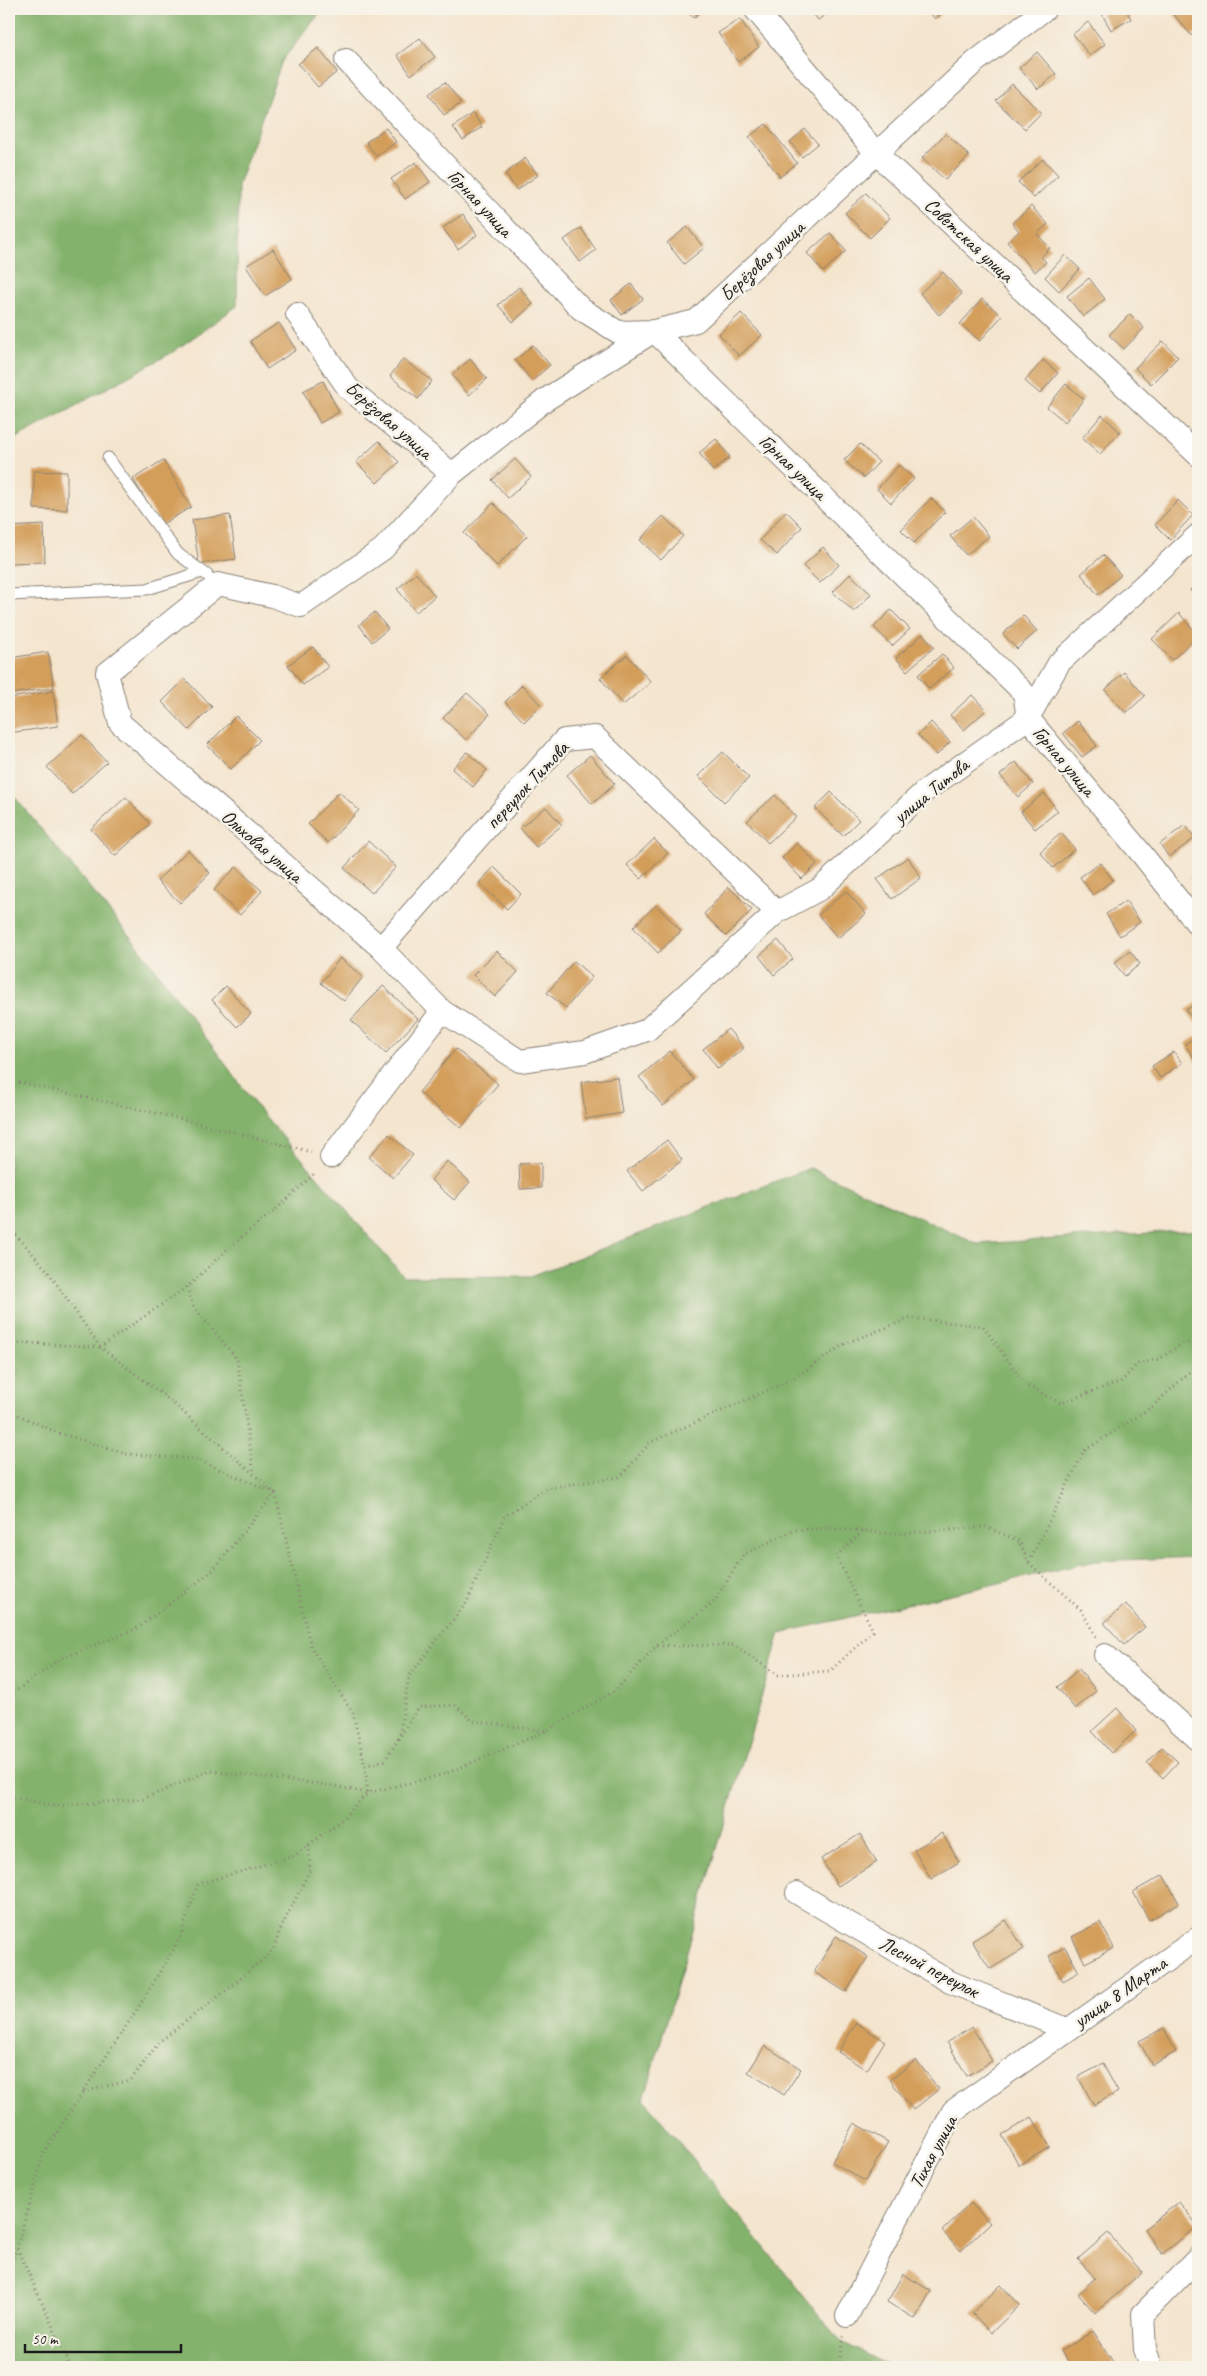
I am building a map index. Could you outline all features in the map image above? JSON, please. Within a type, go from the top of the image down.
[{"type":"street","name":"Советская улица","points":[[756,9],[877,154],[1198,455]]},
{"type":"street","name":"Берёзовая улица","points":[[210,578],[301,606],[383,549],[452,474],[545,400],[654,331],[696,321],[975,62],[1045,9]]},
{"type":"street","name":"Горная улица","points":[[346,60],[581,310],[618,332],[654,331],[1024,694],[1028,718],[1198,925]]},
{"type":"street","name":"Берёзовая улица","points":[[296,314],[348,388],[452,474]]},
{"type":"street","name":"улица Титова","points":[[647,1030],[776,912],[820,889],[925,791],[1028,718],[1059,663],[1198,535]]},
{"type":"street","name":"Ольховая улица","points":[[210,578],[107,673],[120,723],[381,948],[442,1011],[520,1061],[585,1052],[647,1030]]},
{"type":"street","name":"переулок Титова","points":[[381,948],[564,740],[595,737],[776,912]]},
{"type":"street","points":[[331,1158],[442,1011]]},
{"type":"street","points":[[1105,1655],[1198,1739]]},
{"type":"street","name":"Лесной переулок","points":[[797,1893],[950,1982],[1066,2030]]},
{"type":"street","name":"улица 8 Марта","points":[[1066,2030],[1198,1938]]},
{"type":"street","name":"Тихая улица","points":[[847,2316],[953,2111],[1066,2030]]},
{"type":"street","points":[[1151,2367],[1145,2348],[1143,2314],[1198,2258]]},
{"type":"lane","points":[[108,458],[178,554],[210,578]]},
{"type":"lane","points":[[9,595],[147,589],[210,578]]},
{"type":"path","points":[[9,1080],[186,1120],[331,1158]]},
{"type":"path","points":[[9,1345],[24,1343],[100,1347],[187,1287],[233,1244],[280,1206],[331,1158]]},
{"type":"path","points":[[9,1227],[47,1270],[100,1347],[166,1397],[275,1493],[311,1647],[353,1713],[365,1766],[368,1793]]},
{"type":"path","points":[[187,1287],[192,1306],[237,1359],[254,1474]]},
{"type":"path","points":[[399,1739],[409,1676],[468,1602],[504,1518],[546,1488],[620,1477],[651,1442],[791,1380],[846,1343],[911,1318],[983,1326],[1026,1385],[1061,1404],[1122,1381],[1137,1364],[1159,1359],[1183,1343],[1198,1343]]},
{"type":"path","points":[[1029,1563],[1084,1451],[1153,1406],[1198,1364]]},
{"type":"path","points":[[9,1411],[56,1432],[126,1454],[195,1459],[275,1493]]},
{"type":"path","points":[[9,1696],[60,1659],[138,1628],[213,1570],[275,1493]]},
{"type":"path","points":[[9,1796],[53,1806],[143,1799],[209,1771],[328,1785],[368,1793],[445,1774],[546,1731],[616,1690],[656,1646],[714,1602],[743,1555],[794,1530],[831,1528],[893,1534],[986,1527],[1019,1541],[1029,1563],[1081,1610],[1105,1655]]},
{"type":"path","points":[[656,1646],[733,1645],[778,1675],[830,1671],[873,1631],[836,1556],[863,1531]]},
{"type":"path","points":[[365,1766],[385,1760],[419,1707],[455,1705],[473,1721],[546,1731]]},
{"type":"path","points":[[9,2267],[17,2248],[44,2152],[179,1940],[198,1884],[294,1856],[340,1822],[368,1793]]},
{"type":"path","points":[[83,2092],[131,2080],[160,2041],[232,1986],[273,1950],[280,1930],[310,1870],[309,1844]]},
{"type":"path","points":[[17,2248],[71,2367]]},
{"type":"path","points":[[839,2367],[847,2316]]},
{"type":"green space","points":[[9,9],[323,9],[282,61],[238,185],[237,306],[173,352],[9,442]]},
{"type":"green space","points":[[9,790],[142,951],[257,1107],[404,1277],[531,1276],[810,1168],[977,1244],[1198,1230],[1198,1557],[1096,1561],[780,1633],[644,2099],[840,2341],[891,2367],[9,2367]]},
{"type":"building","points":[[686,9],[705,9],[693,18]]},
{"type":"building","points":[[809,9],[833,9],[818,20]]},
{"type":"building","points":[[927,9],[947,9],[935,19]]},
{"type":"building","points":[[1099,9],[1126,9],[1131,19],[1111,30]]},
{"type":"building","points":[[1198,9],[1198,31],[1192,36],[1170,10]]},
{"type":"building","points":[[740,19],[759,47],[738,62],[718,33]]},
{"type":"building","points":[[1088,22],[1105,44],[1090,56],[1073,34]]},
{"type":"building","points":[[420,38],[435,57],[411,75],[397,55]]},
{"type":"building","points":[[318,48],[337,72],[318,87],[298,64]]},
{"type":"building","points":[[1037,52],[1056,74],[1038,89],[1019,68]]},
{"type":"building","points":[[445,82],[461,103],[444,115],[429,94]]},
{"type":"building","points":[[1012,84],[1041,113],[1025,129],[996,101]]},
{"type":"building","points":[[473,113],[482,127],[463,140],[453,127]]},
{"type":"building","points":[[766,124],[797,163],[780,177],[749,137]]},
{"type":"building","points":[[386,128],[396,142],[376,156],[366,142]]},
{"type":"building","points":[[805,129],[818,144],[802,157],[790,142]]},
{"type":"building","points":[[946,133],[969,156],[945,180],[922,158]]},
{"type":"building","points":[[525,158],[538,175],[517,190],[505,174]]},
{"type":"building","points":[[1043,159],[1058,175],[1034,198],[1018,182]]},
{"type":"building","points":[[416,162],[430,182],[405,199],[391,179]]},
{"type":"building","points":[[866,193],[890,218],[870,238],[845,213]]},
{"type":"building","points":[[1031,206],[1048,224],[1037,234],[1050,248],[1041,257],[1046,262],[1035,272],[1007,242],[1019,231],[1012,223]]},
{"type":"building","points":[[463,214],[477,235],[458,249],[443,228]]},
{"type":"building","points":[[687,227],[704,248],[684,264],[667,243]]},
{"type":"building","points":[[581,228],[596,250],[580,262],[564,240]]},
{"type":"building","points":[[830,233],[846,251],[823,272],[807,253]]},
{"type":"building","points":[[273,249],[292,279],[265,296],[246,266]]},
{"type":"building","points":[[1065,255],[1080,269],[1059,291],[1045,277]]},
{"type":"building","points":[[943,272],[962,294],[939,315],[920,293]]},
{"type":"building","points":[[1089,278],[1105,299],[1083,317],[1067,296]]},
{"type":"building","points":[[631,284],[643,299],[622,315],[611,300]]},
{"type":"building","points":[[519,287],[533,304],[513,322],[498,305]]},
{"type":"building","points":[[982,299],[1002,316],[980,341],[960,324]]},
{"type":"building","points":[[741,313],[762,335],[739,356],[719,334]]},
{"type":"building","points":[[1130,314],[1144,328],[1124,349],[1109,335]]},
{"type":"building","points":[[279,323],[296,350],[267,369],[250,341]]},
{"type":"building","points":[[1163,341],[1178,357],[1151,384],[1135,368]]},
{"type":"building","points":[[533,345],[550,365],[532,381],[515,360]]},
{"type":"building","points":[[403,359],[432,381],[418,399],[390,376]]},
{"type":"building","points":[[470,359],[487,379],[469,395],[452,375]]},
{"type":"building","points":[[1043,360],[1058,373],[1040,394],[1025,381]]},
{"type":"building","points":[[323,381],[339,412],[320,423],[303,391]]},
{"type":"building","points":[[1066,384],[1084,399],[1065,422],[1047,407]]},
{"type":"building","points":[[1102,415],[1120,432],[1100,454],[1082,438]]},
{"type":"building","points":[[716,439],[730,457],[713,471],[699,453]]},
{"type":"building","points":[[379,441],[399,462],[377,483],[356,462]]},
{"type":"building","points":[[860,444],[879,462],[864,478],[844,460]]},
{"type":"building","points":[[515,459],[531,477],[508,498],[492,480]]},
{"type":"building","points":[[163,460],[191,507],[161,525],[133,479]]},
{"type":"building","points":[[899,465],[914,479],[891,503],[877,489]]},
{"type":"building","points":[[34,471],[67,472],[67,510],[34,509]]},
{"type":"building","points":[[931,498],[945,512],[914,543],[901,530]]},
{"type":"building","points":[[1178,500],[1193,515],[1170,540],[1155,525]]},
{"type":"building","points":[[493,503],[527,536],[497,566],[464,533]]},
{"type":"building","points":[[786,511],[802,527],[777,555],[760,540]]},
{"type":"building","points":[[230,515],[236,559],[199,564],[192,520]]},
{"type":"building","points":[[663,516],[683,536],[661,560],[640,540]]},
{"type":"building","points":[[973,517],[989,536],[966,555],[950,536]]},
{"type":"building","points":[[44,525],[45,562],[9,563],[9,527]]},
{"type":"building","points":[[823,547],[839,565],[820,583],[803,566]]},
{"type":"building","points":[[1103,555],[1121,575],[1098,595],[1081,574]]},
{"type":"building","points":[[416,573],[435,596],[416,612],[397,589]]},
{"type":"building","points":[[850,574],[871,594],[854,612],[833,592]]},
{"type":"building","points":[[1198,582],[1198,600],[1190,590]]},
{"type":"building","points":[[891,610],[910,629],[892,646],[874,627]]},
{"type":"building","points":[[375,612],[388,629],[372,642],[359,625]]},
{"type":"building","points":[[1179,613],[1198,635],[1172,660],[1152,639]]},
{"type":"building","points":[[1023,615],[1037,631],[1017,649],[1003,634]]},
{"type":"building","points":[[923,634],[934,647],[907,671],[896,658]]},
{"type":"building","points":[[313,647],[328,667],[303,685],[288,665]]},
{"type":"building","points":[[48,652],[54,688],[9,694],[9,658]]},
{"type":"building","points":[[942,654],[954,668],[929,689],[918,675]]},
{"type":"building","points":[[627,655],[651,682],[623,705],[600,678]]},
{"type":"building","points":[[1124,672],[1145,696],[1126,713],[1105,690]]},
{"type":"building","points":[[185,679],[212,707],[189,730],[162,702]]},
{"type":"building","points":[[522,685],[541,705],[524,722],[505,702]]},
{"type":"building","points":[[53,691],[58,726],[9,733],[9,698]]},
{"type":"building","points":[[467,693],[490,714],[466,740],[443,718]]},
{"type":"building","points":[[972,695],[986,710],[964,730],[950,715]]},
{"type":"building","points":[[236,716],[260,740],[231,769],[207,745]]},
{"type":"building","points":[[1078,721],[1097,746],[1082,757],[1063,733]]},
{"type":"building","points":[[931,722],[950,742],[937,755],[918,735]]},
{"type":"building","points":[[82,735],[107,762],[72,794],[47,767]]},
{"type":"building","points":[[467,752],[487,770],[473,787],[452,769]]},
{"type":"building","points":[[723,752],[749,778],[724,802],[698,776]]},
{"type":"building","points":[[590,755],[615,784],[592,804],[567,775]]},
{"type":"building","points":[[1016,762],[1033,784],[1018,797],[1000,775]]},
{"type":"building","points":[[339,792],[359,810],[328,843],[308,824]]},
{"type":"building","points":[[831,792],[859,820],[843,836],[815,808]]},
{"type":"building","points":[[1044,793],[1058,811],[1035,829],[1021,812]]},
{"type":"building","points":[[775,795],[796,817],[768,843],[747,821]]},
{"type":"building","points":[[126,797],[150,824],[115,856],[91,829]]},
{"type":"building","points":[[546,807],[562,825],[536,847],[520,828]]},
{"type":"building","points":[[1185,825],[1195,838],[1169,857],[1160,844]]},
{"type":"building","points":[[1061,833],[1075,849],[1053,868],[1040,852]]},
{"type":"building","points":[[654,839],[668,853],[641,879],[627,865]]},
{"type":"building","points":[[368,841],[396,867],[372,893],[344,868]]},
{"type":"building","points":[[797,843],[817,864],[802,879],[782,858]]},
{"type":"building","points":[[188,850],[210,873],[180,903],[157,881]]},
{"type":"building","points":[[908,857],[921,878],[892,899],[877,879]]},
{"type":"building","points":[[1100,863],[1113,880],[1093,895],[1080,877]]},
{"type":"building","points":[[236,867],[262,891],[240,915],[214,890]]},
{"type":"building","points":[[494,867],[521,894],[507,909],[479,883]]},
{"type":"building","points":[[1198,870],[1198,883],[1192,877]]},
{"type":"building","points":[[729,887],[752,910],[726,936],[704,914]]},
{"type":"building","points":[[846,891],[866,914],[838,938],[818,915]]},
{"type":"building","points":[[1126,901],[1140,922],[1120,936],[1106,914]]},
{"type":"building","points":[[656,905],[681,931],[658,953],[633,927]]},
{"type":"building","points":[[778,940],[793,959],[774,975],[759,956]]},
{"type":"building","points":[[497,951],[518,972],[495,997],[473,975]]},
{"type":"building","points":[[1130,951],[1140,964],[1125,976],[1114,963]]},
{"type":"building","points":[[340,958],[363,977],[344,1001],[321,983]]},
{"type":"building","points":[[574,961],[592,977],[566,1008],[547,993]]},
{"type":"building","points":[[226,986],[251,1014],[237,1027],[212,1000]]},
{"type":"building","points":[[383,986],[418,1019],[386,1053],[351,1020]]},
{"type":"building","points":[[1198,1002],[1198,1027],[1186,1010]]},
{"type":"building","points":[[728,1029],[744,1048],[718,1069],[703,1049]]},
{"type":"building","points":[[1198,1035],[1198,1065],[1185,1044]]},
{"type":"building","points":[[456,1049],[498,1084],[461,1128],[419,1092]]},
{"type":"building","points":[[670,1051],[694,1080],[663,1106],[639,1077]]},
{"type":"building","points":[[1174,1052],[1182,1063],[1160,1078],[1152,1066]]},
{"type":"building","points":[[617,1077],[622,1113],[586,1119],[581,1082]]},
{"type":"building","points":[[389,1134],[413,1155],[393,1178],[369,1157]]},
{"type":"building","points":[[667,1140],[682,1160],[643,1191],[627,1171]]},
{"type":"building","points":[[447,1161],[470,1182],[454,1200],[431,1180]]},
{"type":"building","points":[[541,1163],[541,1188],[520,1189],[519,1164]]},
{"type":"building","points":[[1126,1604],[1145,1627],[1124,1645],[1104,1623]]},
{"type":"building","points":[[1079,1669],[1096,1691],[1075,1709],[1057,1687]]},
{"type":"building","points":[[1117,1708],[1136,1731],[1111,1753],[1092,1731]]},
{"type":"building","points":[[1162,1747],[1178,1762],[1163,1778],[1147,1763]]},
{"type":"building","points":[[942,1833],[959,1862],[931,1879],[914,1850]]},
{"type":"building","points":[[860,1834],[877,1862],[838,1886],[821,1859]]},
{"type":"building","points":[[1163,1875],[1179,1903],[1149,1920],[1133,1892]]},
{"type":"building","points":[[1006,1920],[1024,1949],[990,1969],[972,1941]]},
{"type":"building","points":[[1100,1922],[1114,1948],[1085,1963],[1072,1937]]},
{"type":"building","points":[[836,1936],[868,1957],[846,1992],[814,1972]]},
{"type":"building","points":[[1065,1947],[1079,1972],[1063,1981],[1049,1956]]},
{"type":"building","points":[[856,2023],[885,2041],[867,2070],[838,2052]]},
{"type":"building","points":[[972,2027],[992,2061],[967,2076],[947,2042]]},
{"type":"building","points":[[1164,2028],[1176,2052],[1152,2065],[1139,2041]]},
{"type":"building","points":[[765,2046],[801,2069],[784,2095],[748,2072]]},
{"type":"building","points":[[916,2060],[939,2089],[913,2110],[890,2080]]},
{"type":"building","points":[[1103,2064],[1118,2092],[1094,2105],[1078,2077]]},
{"type":"building","points":[[1032,2117],[1050,2147],[1019,2165],[1002,2135]]},
{"type":"building","points":[[854,2123],[888,2142],[865,2181],[832,2162]]},
{"type":"building","points":[[1179,2202],[1198,2226],[1162,2254],[1144,2229]]},
{"type":"building","points":[[971,2203],[990,2223],[961,2251],[942,2231]]},
{"type":"building","points":[[1108,2233],[1142,2272],[1095,2313],[1078,2294],[1095,2278],[1078,2259]]},
{"type":"building","points":[[903,2274],[931,2291],[915,2319],[887,2302]]},
{"type":"building","points":[[1001,2285],[1020,2305],[991,2333],[972,2313]]},
{"type":"building","points":[[1093,2331],[1113,2362],[1105,2367],[1071,2367],[1061,2351]]}]
